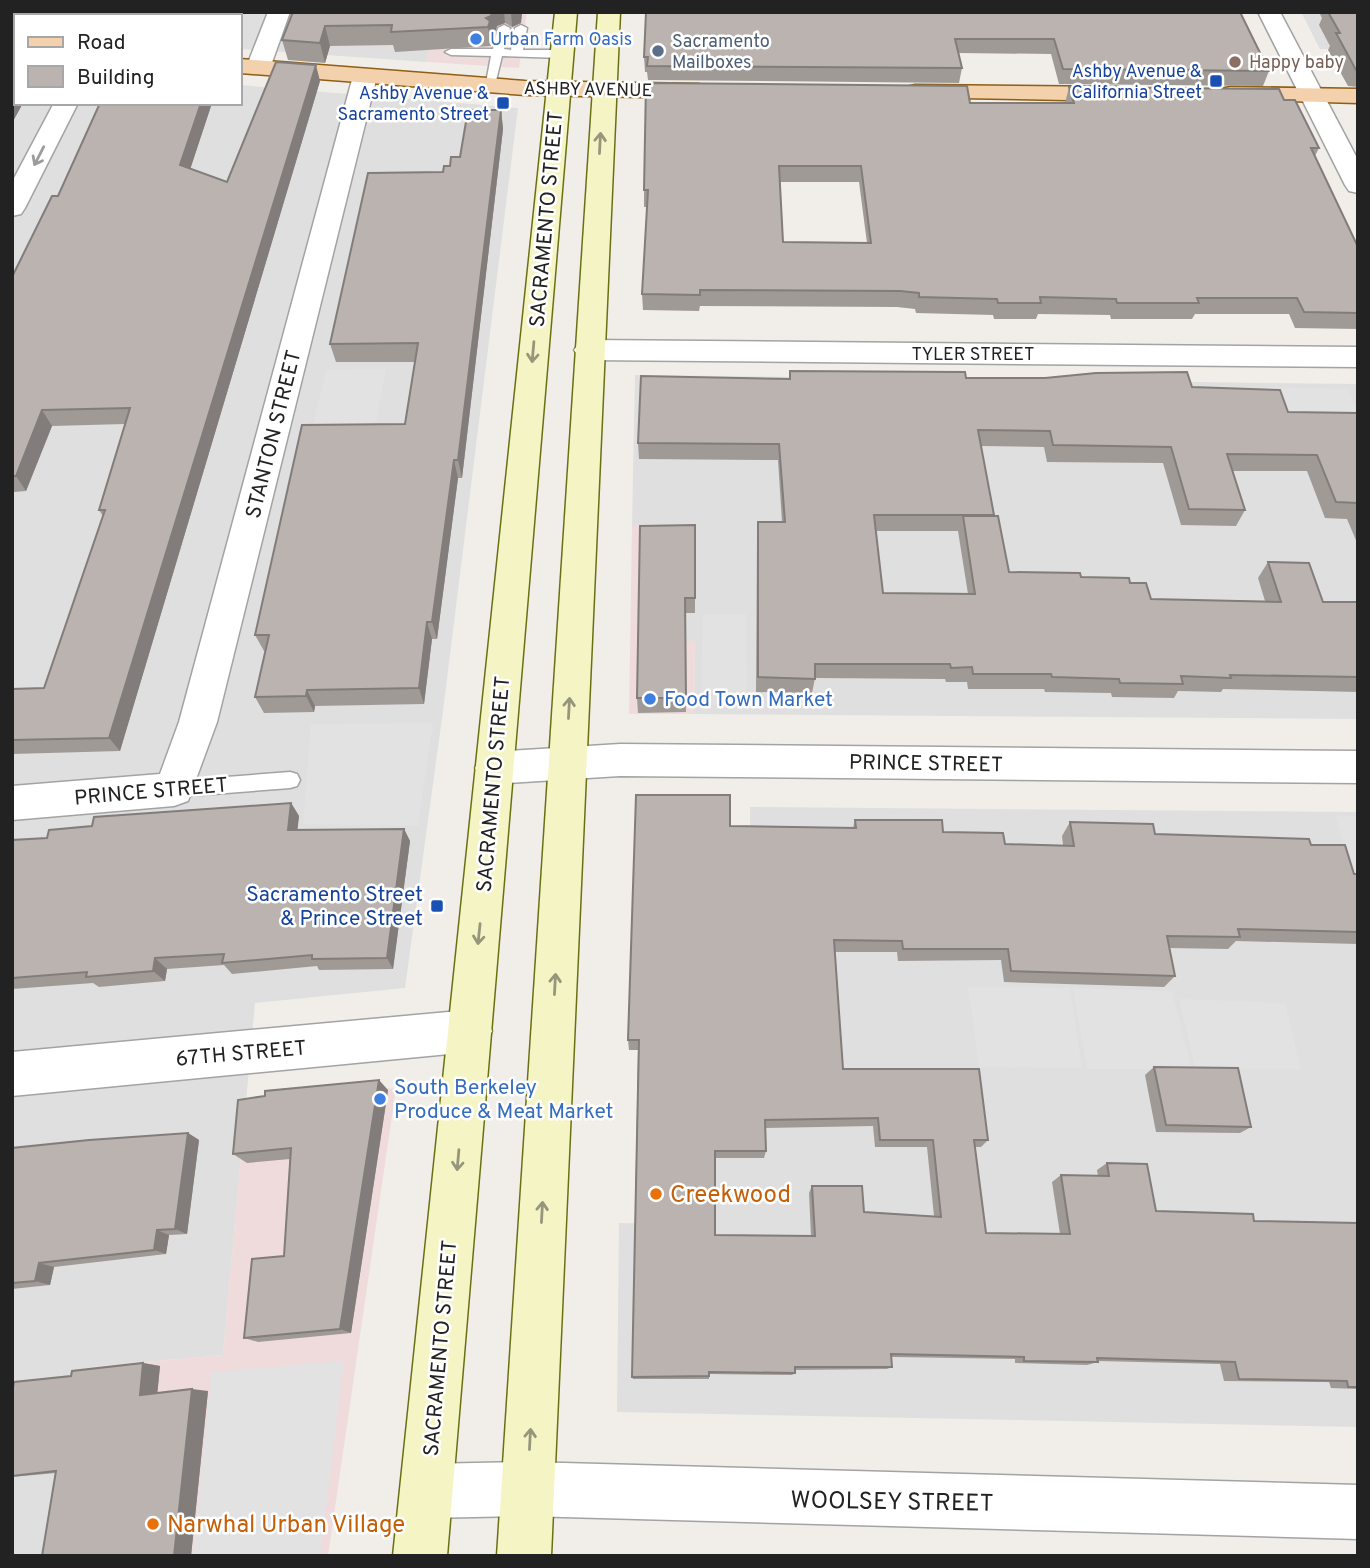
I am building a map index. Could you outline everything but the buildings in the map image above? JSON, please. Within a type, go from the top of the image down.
[{"type":"main road","name":"ASHBY AVENUE","points":[[249,67],[365,76],[494,68],[558,89],[724,91]]},
{"type":"main road","points":[[890,92],[1139,94]]},
{"type":"main road","points":[[1208,94],[1358,96]]},
{"type":"street","points":[[249,67],[279,12]]},
{"type":"street","name":"SACRAMENTO STREET","points":[[421,1556],[566,12]]},
{"type":"street","points":[[524,1556],[609,12]]},
{"type":"street","points":[[1269,12],[1358,185]]},
{"type":"street","name":"STANTON STREET","points":[[174,789],[198,722],[365,76]]},
{"type":"street","points":[[12,208],[65,105]]},
{"type":"street","name":"TYLER STREET","points":[[589,350],[1358,356]]},
{"type":"street","name":"PRINCE STREET","points":[[494,768],[620,760],[1358,768]]},
{"type":"street","name":"PRINCE STREET","points":[[12,803],[174,789]]},
{"type":"street","name":"67TH STREET","points":[[12,1074],[470,1031]]},
{"type":"street","name":"WOOLSEY STREET","points":[[427,1491],[527,1489],[1358,1512]]},
{"type":"lane","points":[[494,68],[504,28]]},
{"type":"lane","points":[[516,54],[521,29]]},
{"type":"lane","points":[[449,57],[494,68],[516,54],[562,54]]},
{"type":"lane","name":"PRINCE STREET","points":[[174,789],[290,780]]},
{"type":"shaded area","points":[[12,12],[437,12],[427,62],[242,49],[242,14]]},
{"type":"shaded area","points":[[437,12],[527,12],[519,68],[427,62]]},
{"type":"shaded area","points":[[1301,12],[1358,12],[1358,49],[1320,49]]},
{"type":"shaded area","points":[[12,67],[14,105],[242,105],[242,85],[518,108],[443,711],[405,988],[255,1003],[223,1355],[91,1367],[61,1556],[12,1556]]},
{"type":"shaded area","points":[[386,369],[374,434],[311,434],[326,370]]},
{"type":"shaded area","points":[[635,375],[1358,384],[1358,719],[694,714],[695,641],[675,641],[672,526],[632,526]]},
{"type":"shaded area","points":[[1267,387],[1348,389],[1358,413],[1287,445]]},
{"type":"shaded area","points":[[632,526],[672,526],[676,641],[695,641],[694,714],[629,714]]},
{"type":"shaded area","points":[[703,614],[746,614],[747,706],[701,705]]},
{"type":"shaded area","points":[[433,723],[418,826],[303,824],[311,724]]},
{"type":"shaded area","points":[[750,807],[1358,812],[1358,1427],[617,1412],[619,1223],[716,1225],[716,1069],[752,1069]]},
{"type":"shaded area","points":[[1335,816],[1358,816],[1358,886],[1356,886]]},
{"type":"shaded area","points":[[968,986],[1070,988],[1082,1068],[979,1067]]},
{"type":"shaded area","points":[[1073,988],[1172,991],[1192,1069],[1087,1069]]},
{"type":"shaded area","points":[[1179,999],[1285,1003],[1301,1070],[1195,1068]]},
{"type":"shaded area","points":[[396,1088],[328,1556],[61,1556],[91,1367],[223,1355],[246,1100]]},
{"type":"shaded area","points":[[344,1361],[320,1556],[193,1556],[211,1372]]},
{"type":"place","name":"Urban Farm Oasis","points":[[476,39]]},
{"type":"place","name":"Sacramento Mailboxes","points":[[658,51]]},
{"type":"place","name":"Happy baby","points":[[1235,62]]},
{"type":"place","name":"Ashby Avenue & California Street","points":[[1216,81]]},
{"type":"place","name":"Ashby Avenue & Sacramento Street","points":[[503,103]]},
{"type":"place","name":"Food Town Market","points":[[650,699]]},
{"type":"place","name":"Sacramento Street & Prince Street","points":[[437,906]]},
{"type":"place","name":"South Berkeley Produce & Meat Market","points":[[380,1099]]},
{"type":"place","name":"Creekwood","points":[[656,1194]]},
{"type":"place","name":"Narwhal Urban Village","points":[[153,1524]]}]
